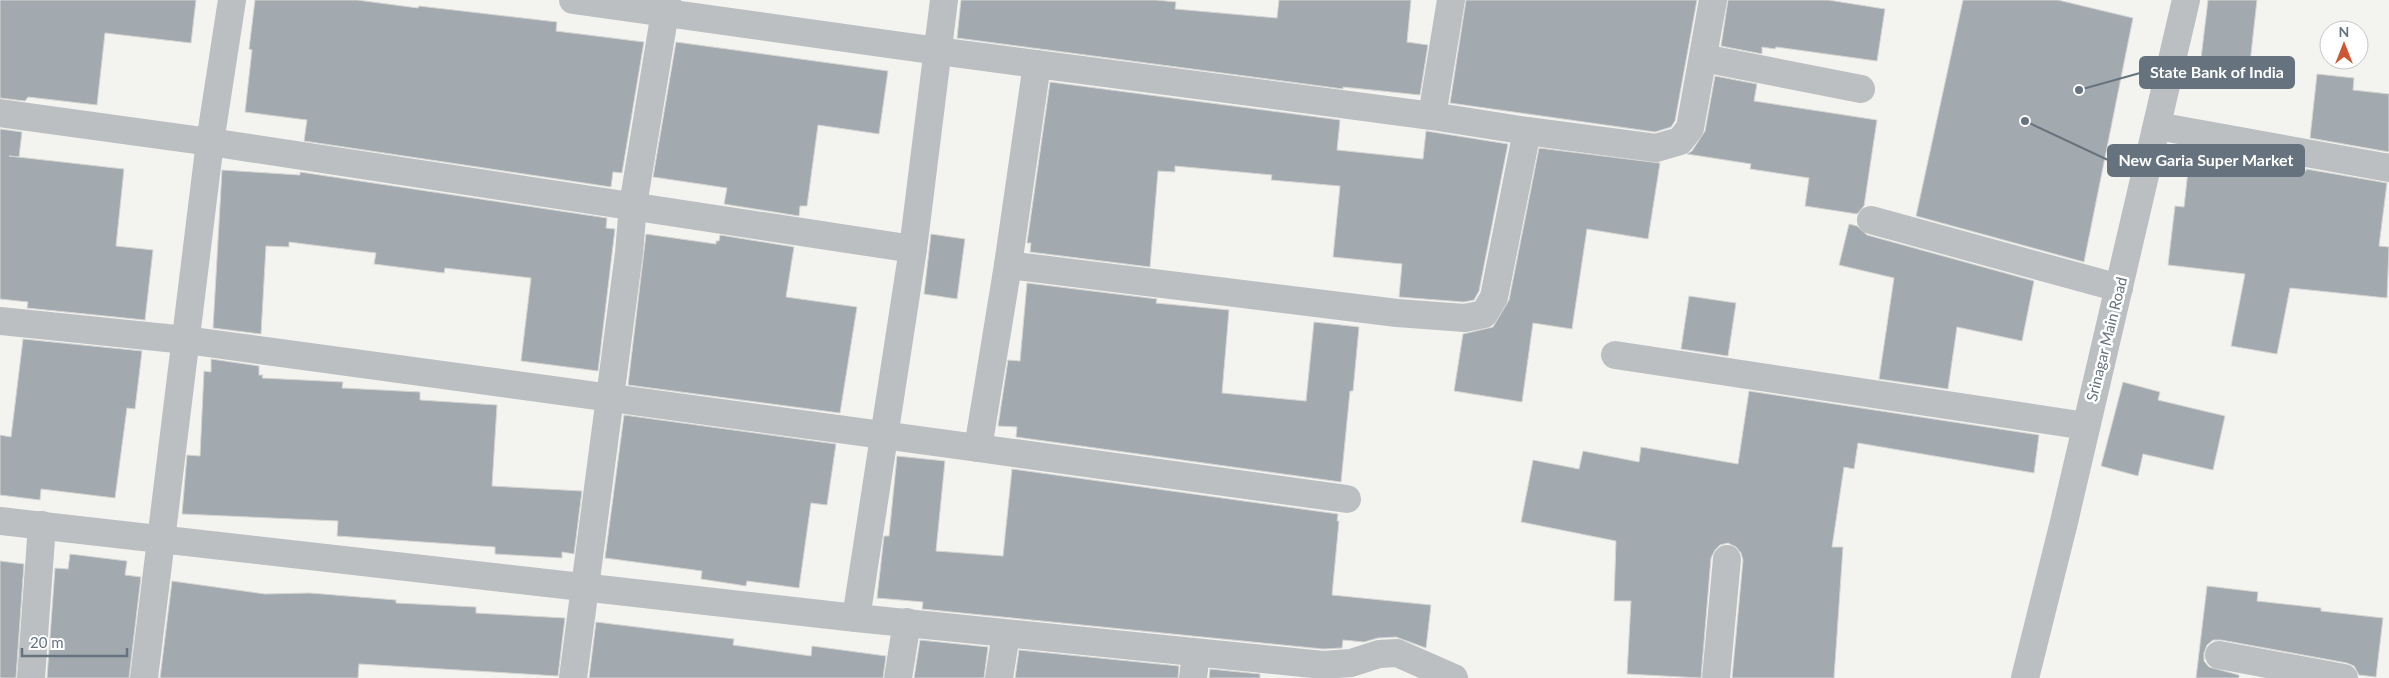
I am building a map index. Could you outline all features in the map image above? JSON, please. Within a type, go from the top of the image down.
[{"type":"street","points":[[144,678],[210,142],[232,0]]},
{"type":"street","points":[[573,0],[666,6],[938,51],[1432,116],[1656,148],[1680,141],[1690,128],[1713,0]]},
{"type":"street","points":[[856,618],[913,249],[944,0]]},
{"type":"street","points":[[1432,116],[1451,0]]},
{"type":"street","name":"Srinagar Main Road","points":[[2025,678],[2064,522],[2186,0]]},
{"type":"street","points":[[572,678],[608,396],[629,253],[633,205],[666,6]]},
{"type":"street","points":[[1703,58],[1861,89]]},
{"type":"street","points":[[978,448],[1008,265],[1036,64]]},
{"type":"street","points":[[0,113],[210,142],[633,205],[913,249]]},
{"type":"street","points":[[2156,126],[2389,168]]},
{"type":"street","points":[[1008,265],[1397,313],[1466,318],[1484,314],[1494,297],[1527,131]]},
{"type":"street","points":[[1871,220],[2119,288]]},
{"type":"street","points":[[0,321],[186,340],[608,396],[884,436],[1347,499]]},
{"type":"street","points":[[1615,355],[2086,426]]},
{"type":"street","points":[[0,521],[1006,634],[1195,665],[1323,665],[1351,663],[1379,654],[1397,654],[1454,678]]},
{"type":"street","points":[[31,678],[42,525]]},
{"type":"street","points":[[1716,678],[1726,559]]},
{"type":"street","points":[[898,678],[906,622]]},
{"type":"street","points":[[998,678],[1006,634]]},
{"type":"street","points":[[2219,655],[2344,678]]},
{"type":"building","points":[[0,0],[196,0],[191,43],[105,33],[97,105],[28,97],[25,101],[0,98]]},
{"type":"building","points":[[255,0],[357,0],[418,8],[419,6],[557,22],[556,31],[644,42],[622,173],[613,172],[611,187],[304,141],[307,120],[245,112],[252,50],[249,49]]},
{"type":"building","points":[[961,0],[1156,0],[1176,2],[1175,9],[1277,18],[1279,0],[1411,0],[1407,42],[1428,45],[1420,95],[1343,87],[1343,89],[957,38]]},
{"type":"building","points":[[1466,0],[1697,0],[1675,121],[1671,127],[1655,132],[1450,103]]},
{"type":"building","points":[[1728,0],[1828,0],[1885,9],[1877,61],[1776,47],[1775,49],[1762,47],[1762,54],[1721,46]]},
{"type":"building","points":[[1963,0],[2058,0],[2133,18],[2084,262],[1916,216]]},
{"type":"building","points":[[2208,0],[2257,0],[2248,81],[2199,75]]},
{"type":"building","points":[[676,42],[888,71],[879,134],[818,125],[807,206],[800,206],[799,216],[724,204],[727,188],[653,177]]},
{"type":"building","points":[[2317,74],[2354,78],[2353,90],[2389,94],[2389,152],[2310,138]]},
{"type":"building","points":[[1715,76],[1757,84],[1754,101],[1877,120],[1864,206],[1857,214],[1805,206],[1809,178],[1750,169],[1751,164],[1687,154],[1692,151],[1705,131]]},
{"type":"building","points":[[1050,82],[1340,120],[1337,150],[1423,159],[1426,131],[1508,144],[1479,291],[1474,300],[1464,302],[1399,297],[1402,264],[1333,257],[1340,186],[1271,180],[1272,175],[1175,166],[1175,172],[1158,171],[1150,267],[1030,252],[1031,243],[1027,243]]},
{"type":"building","points":[[0,129],[22,132],[19,157],[9,156],[124,169],[116,246],[153,250],[145,320],[27,308],[28,302],[0,299]]},
{"type":"building","points":[[1539,148],[1660,163],[1648,239],[1587,229],[1572,329],[1533,323],[1522,402],[1454,391],[1463,334],[1493,327],[1509,300]]},
{"type":"building","points":[[2190,153],[2243,160],[2242,164],[2306,171],[2306,169],[2387,183],[2379,246],[2389,247],[2387,298],[2290,288],[2277,354],[2231,346],[2245,274],[2168,265],[2175,206],[2184,207]]},
{"type":"building","points":[[222,170],[300,175],[300,172],[607,218],[606,228],[615,229],[598,371],[521,361],[531,278],[445,268],[444,273],[374,264],[376,253],[289,242],[289,247],[266,246],[261,334],[213,328]]},
{"type":"building","points":[[1849,224],[1857,226],[1867,235],[2034,281],[2022,341],[1957,327],[1948,389],[1879,379],[1894,278],[1839,265]]},
{"type":"building","points":[[646,234],[716,244],[716,241],[719,241],[720,235],[794,247],[786,297],[857,307],[840,413],[628,385]]},
{"type":"building","points":[[931,234],[965,239],[957,299],[924,294]]},
{"type":"building","points":[[1027,283],[1157,299],[1156,303],[1229,310],[1222,393],[1306,401],[1314,322],[1359,327],[1353,391],[1350,391],[1341,482],[1016,437],[1017,427],[998,426],[1008,360],[1020,361]]},
{"type":"building","points":[[1689,296],[1736,303],[1728,356],[1681,349]]},
{"type":"building","points":[[23,339],[142,351],[135,409],[127,408],[115,498],[41,489],[40,500],[0,495],[0,435],[11,437]]},
{"type":"building","points":[[211,359],[259,366],[259,375],[263,375],[262,378],[343,382],[342,388],[420,392],[420,400],[497,405],[492,486],[582,491],[574,554],[562,552],[562,558],[495,554],[495,547],[337,536],[338,521],[182,514],[187,455],[200,456],[204,371],[211,372]]},
{"type":"building","points":[[2123,382],[2160,392],[2158,400],[2225,416],[2213,470],[2143,454],[2138,476],[2101,466]]},
{"type":"building","points":[[1749,391],[2039,435],[2034,473],[1858,443],[1854,469],[1844,467],[1832,547],[1843,547],[1834,678],[1732,678],[1743,560],[1741,553],[1736,547],[1728,543],[1720,545],[1711,558],[1701,678],[1627,674],[1631,601],[1614,601],[1616,541],[1521,522],[1533,460],[1579,469],[1583,451],[1639,462],[1641,447],[1738,464]]},
{"type":"building","points":[[624,415],[836,444],[827,505],[811,503],[799,588],[747,581],[746,586],[701,579],[702,571],[605,558]]},
{"type":"building","points":[[897,456],[945,461],[936,551],[1003,556],[1012,469],[1338,514],[1337,521],[1339,521],[1332,595],[1431,605],[1426,648],[1396,637],[1378,638],[1364,642],[1343,640],[1342,648],[1323,649],[922,609],[923,602],[877,598],[884,536],[889,536]]},
{"type":"building","points":[[70,554],[127,561],[125,575],[141,577],[129,678],[47,678],[55,568],[68,569]]},
{"type":"building","points":[[0,561],[24,564],[16,678],[0,678]]},
{"type":"building","points":[[172,581],[265,594],[310,593],[396,600],[396,603],[476,607],[476,613],[565,618],[558,676],[359,664],[358,678],[160,678]]},
{"type":"building","points":[[2207,586],[2258,592],[2257,601],[2321,608],[2321,611],[2383,618],[2376,677],[2359,675],[2354,666],[2347,663],[2213,640],[2207,645],[2204,661],[2209,667],[2239,675],[2239,678],[2196,678]]},
{"type":"building","points":[[596,622],[734,639],[733,645],[811,656],[812,646],[886,656],[883,678],[589,678]]},
{"type":"building","points":[[920,640],[988,647],[984,678],[914,678]]},
{"type":"building","points":[[1019,650],[1179,666],[1178,678],[1015,678]]},
{"type":"building","points":[[1210,669],[1260,674],[1260,678],[1209,678]]},
{"type":"place","name":"State Bank of India","points":[[2079,90]]},
{"type":"place","name":"New Garia Super Market","points":[[2025,121]]}]
